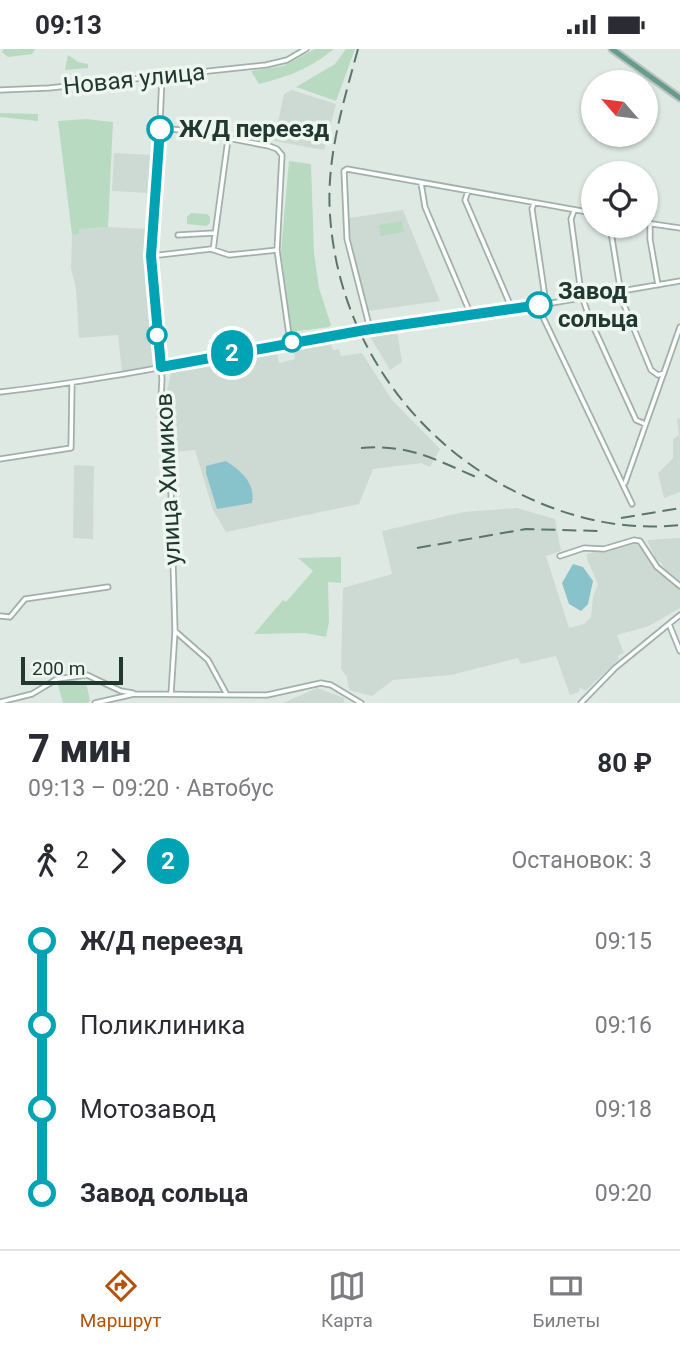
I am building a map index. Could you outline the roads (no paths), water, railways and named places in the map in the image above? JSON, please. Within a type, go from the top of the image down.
[{"type":"main road","points":[[612,49],[680,98]]},
{"type":"street","name":"Новая улица","points":[[0,90],[27,90],[274,64],[306,49]]},
{"type":"street","name":"улица Химиков","points":[[162,76],[151,256],[161,367],[160,416],[170,456],[174,631],[172,694]]},
{"type":"street","points":[[160,128],[269,146],[282,155],[277,250],[290,342]]},
{"type":"street","points":[[212,250],[228,139]]},
{"type":"street","points":[[367,330],[345,227],[344,171],[347,169],[581,211]]},
{"type":"street","points":[[421,183],[425,207],[471,315]]},
{"type":"street","points":[[468,191],[465,200],[512,309]]},
{"type":"street","points":[[534,203],[532,209],[546,304]]},
{"type":"street","points":[[575,210],[571,219],[583,297],[589,317],[636,420],[646,424]]},
{"type":"street","points":[[658,225],[680,228]]},
{"type":"street","points":[[178,235],[215,233]]},
{"type":"street","points":[[612,238],[625,308],[652,370],[658,375],[664,373]]},
{"type":"street","points":[[650,238],[658,285]]},
{"type":"street","points":[[151,256],[212,250],[229,255],[277,250]]},
{"type":"street","points":[[0,392],[72,384],[290,342],[680,281]]},
{"type":"street","points":[[540,305],[542,315],[632,504]]},
{"type":"street","points":[[625,485],[680,327]]},
{"type":"street","points":[[0,459],[71,448],[72,384]]},
{"type":"street","points":[[560,556],[584,548],[604,549],[634,540],[640,541],[657,567],[680,586]]},
{"type":"street","points":[[0,616],[10,617],[25,600],[108,587]]},
{"type":"street","points":[[581,703],[615,668],[680,615]]},
{"type":"street","points":[[669,624],[680,651]]},
{"type":"street","points":[[174,631],[208,660],[226,693]]},
{"type":"street","points":[[0,702],[32,694],[57,679],[87,675],[134,694],[267,695],[325,683],[361,703]]},
{"type":"street","points":[[95,703],[134,694]]},
{"type":"water","points":[[226,461],[242,473],[249,484],[252,489],[252,503],[217,509],[206,466]]},
{"type":"water","points":[[573,564],[583,567],[593,581],[588,604],[581,611],[569,604],[562,583]]},
{"type":"railway","points":[[358,49],[333,152],[330,215],[336,259],[348,301],[364,341],[386,379],[413,413],[443,443],[478,470],[516,492],[555,509],[596,521],[637,526],[680,525]]},
{"type":"railway","points":[[361,448],[393,448],[421,454],[476,477]]},
{"type":"railway","points":[[621,518],[680,508]]},
{"type":"railway","points":[[417,548],[526,529],[598,531]]},
{"type":"place","name":"Ж/Д переезд","points":[[160,129]]},
{"type":"place","name":"Завод сольца","points":[[539,305]]}]
